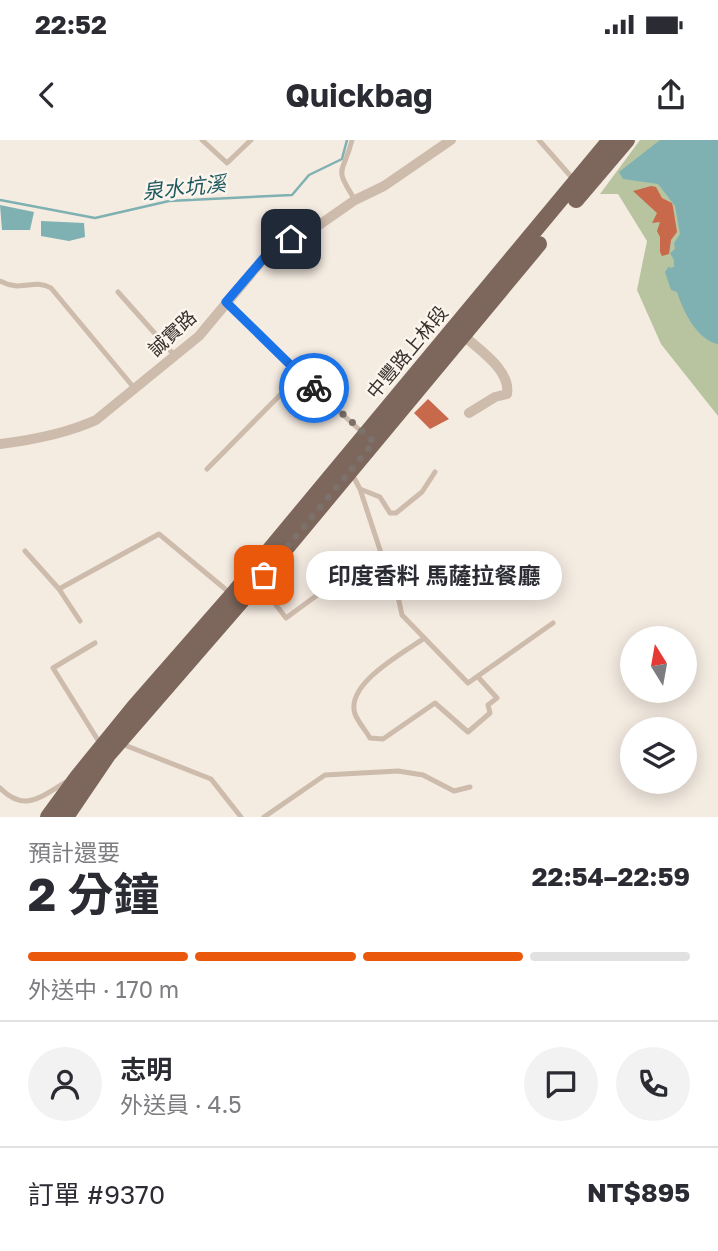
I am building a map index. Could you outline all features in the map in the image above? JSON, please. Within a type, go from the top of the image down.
[{"type":"main road","name":"中豐路上林段","points":[[369,438],[463,335],[579,188],[610,140]]},
{"type":"main road","name":"中豐路上林段","points":[[48,817],[78,776],[110,745],[264,575],[369,438],[579,188],[627,140]]},
{"type":"main road","name":"中豐路上林段","points":[[66,817],[110,745],[232,595],[347,465]]},
{"type":"street","name":"誠實路","points":[[0,444],[76,429],[96,420],[199,336],[269,252],[309,232],[355,200],[384,186],[451,140]]},
{"type":"street","points":[[463,335],[505,376],[509,391],[468,413]]},
{"type":"lane","points":[[202,140],[227,163],[251,140]]},
{"type":"lane","points":[[352,140],[348,156],[340,168],[341,178],[355,200]]},
{"type":"lane","points":[[539,140],[579,188]]},
{"type":"lane","points":[[0,281],[12,288],[38,284],[51,288],[135,390]]},
{"type":"lane","points":[[118,292],[175,356]]},
{"type":"lane","points":[[226,302],[297,373],[369,438]]},
{"type":"lane","points":[[207,469],[282,393],[297,373]]},
{"type":"lane","points":[[347,465],[360,489],[382,556],[394,578],[402,615],[468,683],[553,623]]},
{"type":"lane","points":[[360,489],[380,497],[390,513],[396,513],[422,492],[435,472]]},
{"type":"lane","points":[[59,589],[159,534],[232,595]]},
{"type":"lane","points":[[25,551],[59,589],[80,621]]},
{"type":"lane","points":[[264,575],[273,601],[286,618],[350,571],[382,556]]},
{"type":"lane","points":[[423,639],[373,674],[363,686],[355,704],[355,714],[370,738],[383,739],[435,703],[468,732],[490,713],[488,705],[497,698],[478,677]]},
{"type":"lane","points":[[95,643],[53,668],[110,745],[211,779],[241,817]]},
{"type":"lane","points":[[264,817],[325,775],[398,771],[423,775],[454,791],[470,787]]},
{"type":"lane","points":[[0,788],[11,799],[32,802],[78,776]]},
{"type":"green space","points":[[640,140],[718,140],[718,416],[661,344],[637,290],[647,241],[618,194],[600,194]]},
{"type":"water","points":[[660,140],[718,140],[718,344],[697,331],[677,292],[671,290],[665,272],[669,266],[674,267],[670,253],[675,249],[674,243],[680,234],[675,206],[658,184],[623,179],[619,172]]},
{"type":"water","points":[[0,205],[34,212],[30,230],[2,230]]},
{"type":"water","points":[[41,221],[84,223],[85,237],[69,241],[41,236]]},
{"type":"building","points":[[656,187],[662,198],[672,203],[677,232],[671,240],[669,254],[662,256],[657,231],[660,222],[652,223],[657,213],[633,191]]},
{"type":"building","points":[[428,399],[449,419],[430,429],[414,413]]},
{"type":"waterway","name":"泉水坑溪","points":[[0,200],[95,218],[169,201],[292,195],[309,175],[342,159],[347,140]]},
{"type":"way so far","points":[[264,575],[374,442],[314,388]]},
{"type":"place","name":"印度香料 馬薩拉餐廳","points":[[264,575]]},
{"type":"route","points":[[291,239],[269,252],[226,302],[314,388]]}]
